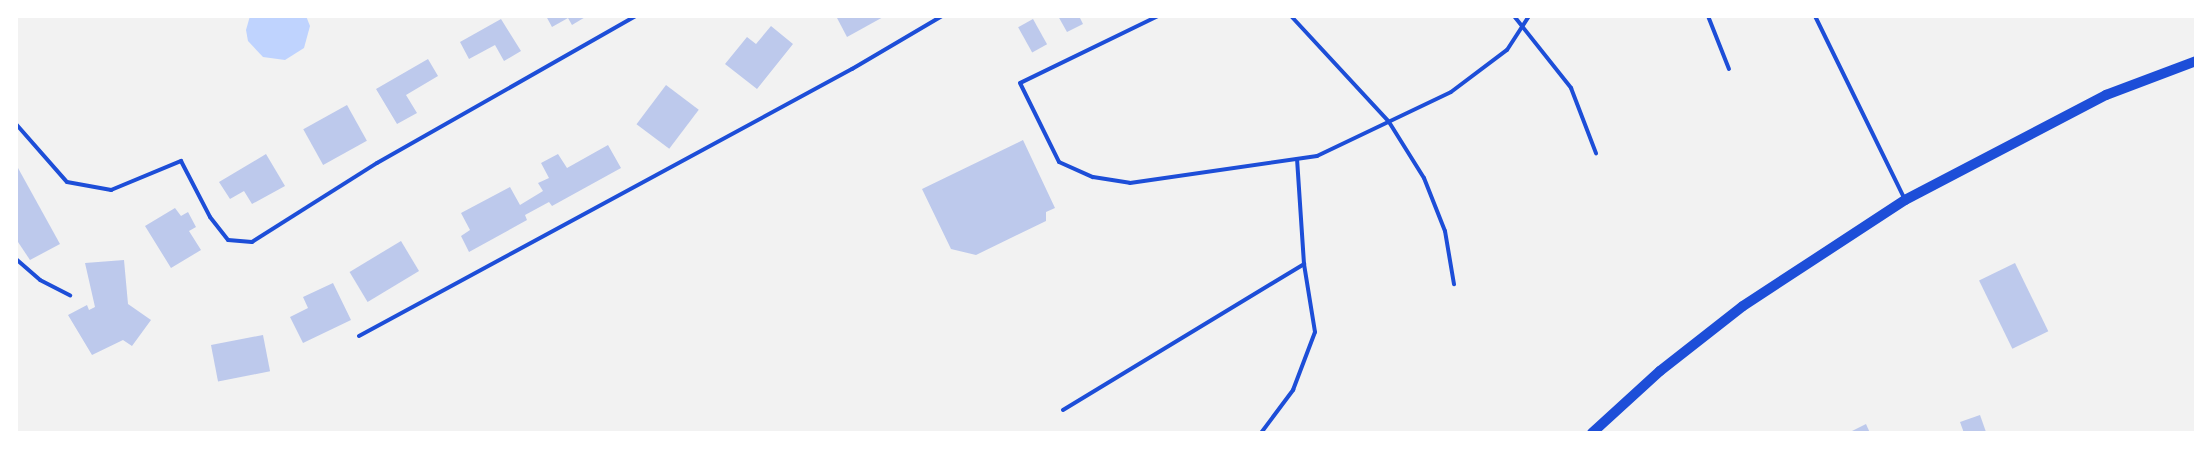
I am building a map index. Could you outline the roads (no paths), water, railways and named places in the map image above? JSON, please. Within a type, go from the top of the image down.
[{"type":"main road","points":[[1592,433],[1660,371],[1743,306],[1905,200],[2106,95],[2196,61]]},
{"type":"lane","points":[[16,124],[67,182],[110,190],[181,161],[210,217],[228,240],[252,242],[377,163],[636,16]]},
{"type":"lane","points":[[359,336],[852,69],[942,16]]},
{"type":"lane","points":[[1158,16],[1020,83],[1059,162],[1093,177],[1130,183],[1317,156],[1451,92],[1507,50],[1529,16]]},
{"type":"lane","points":[[1291,16],[1389,122],[1424,178],[1444,231],[1454,284]]},
{"type":"lane","points":[[1514,16],[1524,24],[1571,88],[1596,153]]},
{"type":"lane","points":[[1708,16],[1728,68]]},
{"type":"lane","points":[[1815,16],[1905,200]]},
{"type":"lane","points":[[1261,433],[1293,390],[1315,332],[1304,264],[1297,159]]},
{"type":"lane","points":[[16,259],[40,280],[70,295]]},
{"type":"lane","points":[[1063,410],[1304,264]]},
{"type":"water","points":[[250,16],[306,16],[310,26],[304,48],[285,60],[263,57],[248,41],[246,30]]}]
